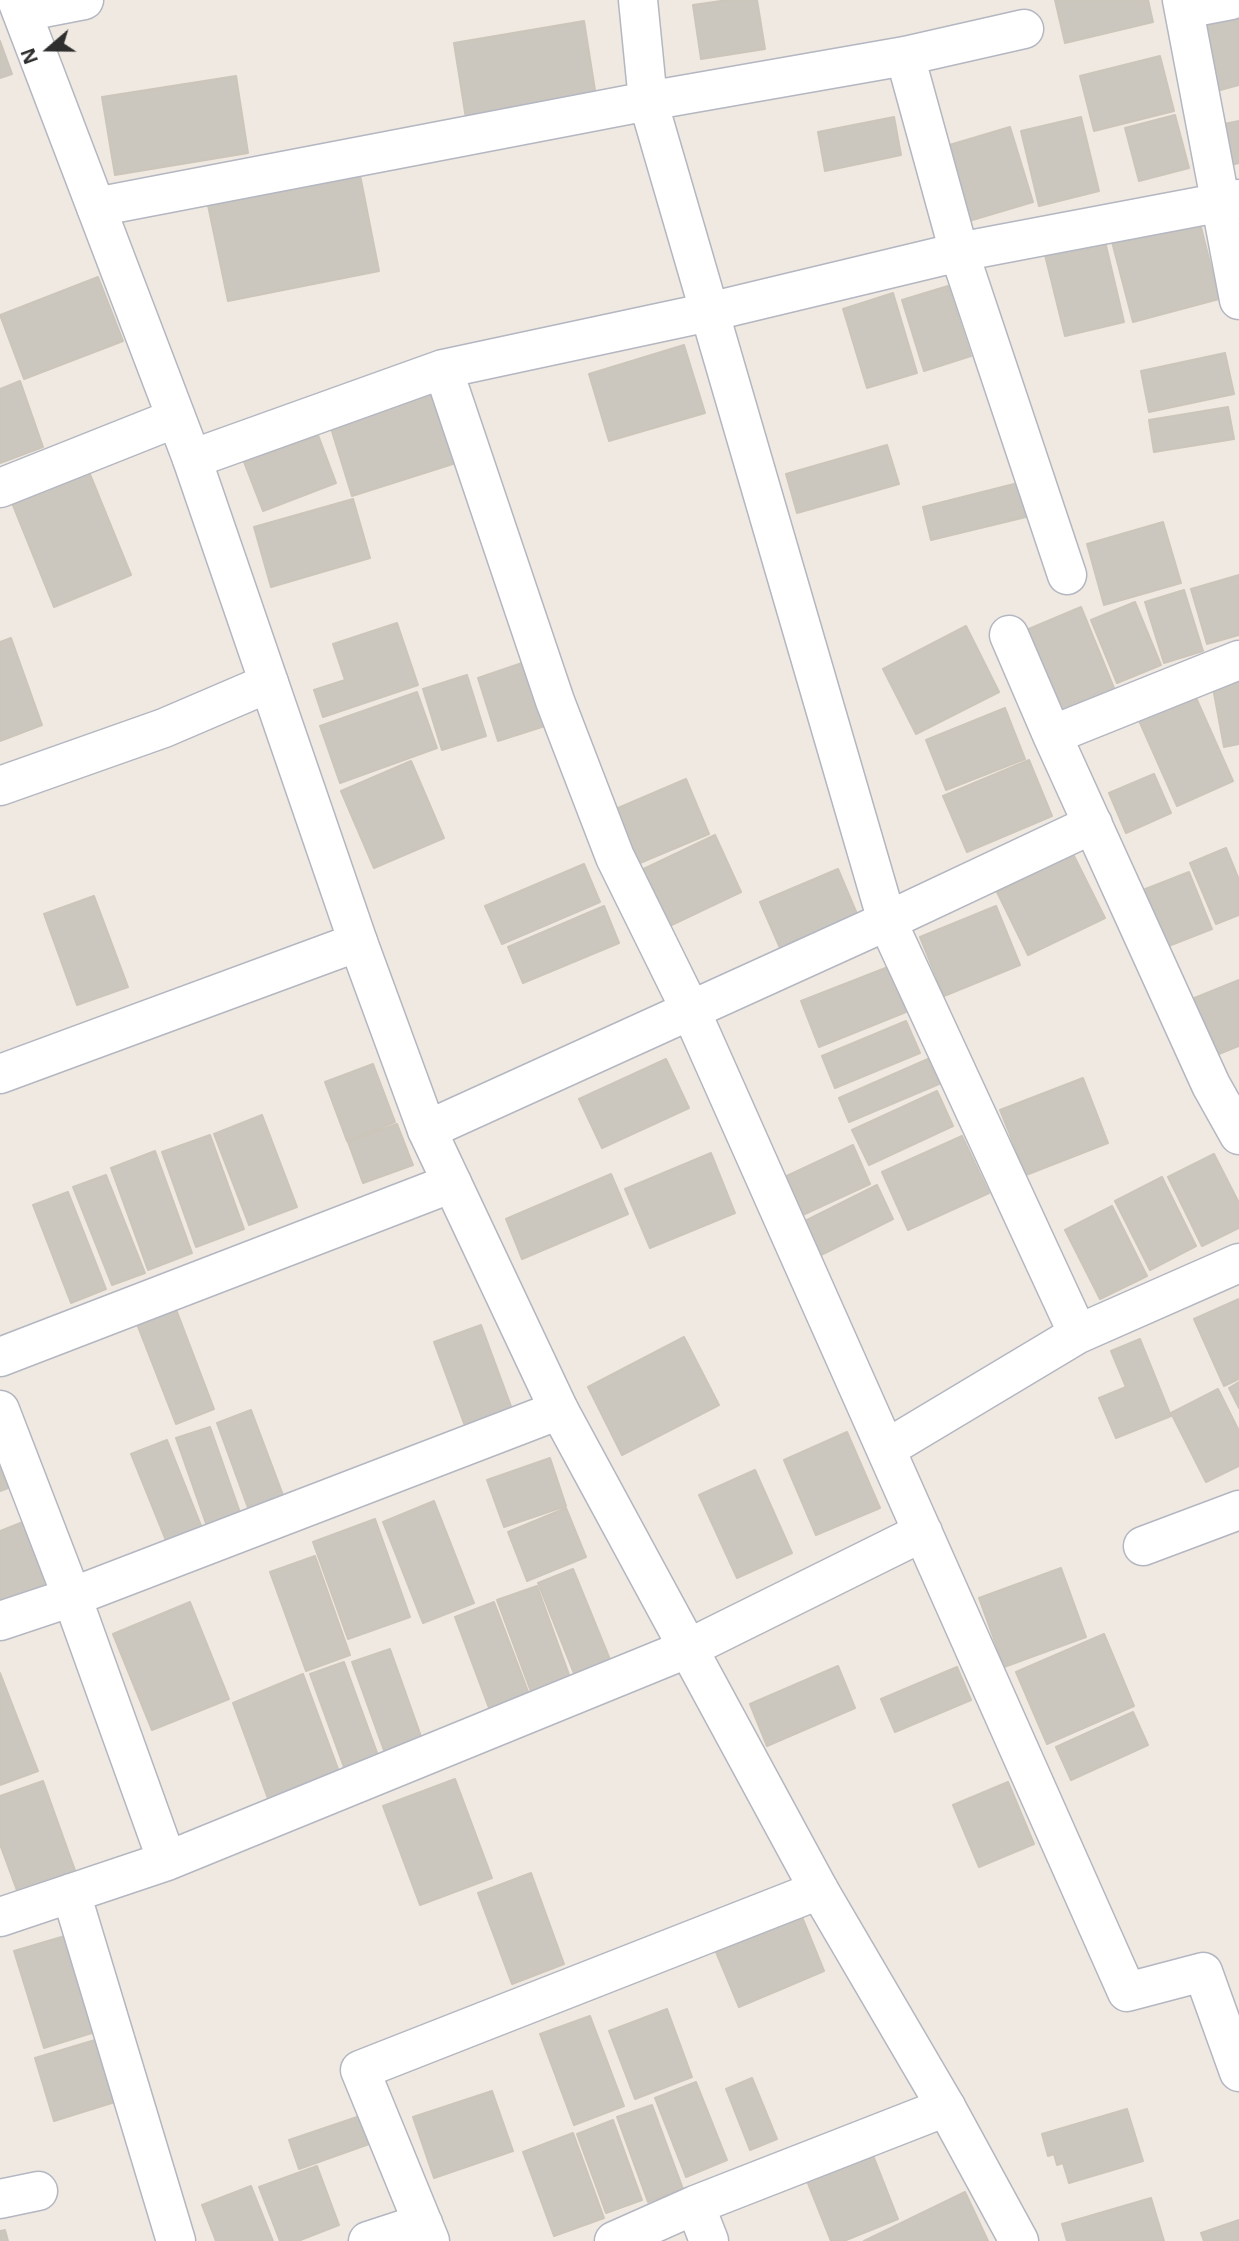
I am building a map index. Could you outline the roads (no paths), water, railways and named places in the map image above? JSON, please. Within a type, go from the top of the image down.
[{"type":"street","points":[[84,0],[20,6],[192,459],[358,942],[428,1130],[559,1410],[819,1890],[946,2106],[1019,2241]]},
{"type":"street","points":[[638,0],[648,102],[887,922],[1078,1334]]},
{"type":"street","points":[[1231,0],[1183,5],[1230,201],[1239,300]]},
{"type":"street","points":[[96,207],[905,56],[1024,29]]},
{"type":"street","points":[[905,56],[959,251],[1067,575]]},
{"type":"street","points":[[192,459],[443,369],[709,312],[959,251],[1230,201]]},
{"type":"street","points":[[443,369],[555,701],[615,857],[690,1009],[1127,1992],[1203,1972],[1239,2073]]},
{"type":"street","points":[[0,488],[176,418]]},
{"type":"street","points":[[1009,635],[1093,824],[1225,1078],[1239,1135]]},
{"type":"street","points":[[1052,735],[1239,660]]},
{"type":"street","points":[[0,786],[164,728],[269,682]]},
{"type":"street","points":[[428,1130],[887,922],[1093,824]]},
{"type":"street","points":[[0,1074],[358,942]]},
{"type":"street","points":[[0,1357],[452,1183]]},
{"type":"street","points":[[886,1450],[1078,1334],[1239,1263]]},
{"type":"street","points":[[0,1410],[72,1597],[167,1861]]},
{"type":"street","points":[[0,1621],[72,1597],[559,1410]]},
{"type":"street","points":[[1143,1546],[1239,1510]]},
{"type":"street","points":[[0,1917],[167,1861],[689,1648],[923,1532]]},
{"type":"street","points":[[368,2241],[427,2232],[360,2070],[819,1890]]},
{"type":"street","points":[[71,1893],[176,2241]]},
{"type":"street","points":[[614,2241],[695,2205],[946,2106]]},
{"type":"street","points":[[0,2199],[38,2191]]},
{"type":"street","points":[[695,2205],[709,2241]]}]
